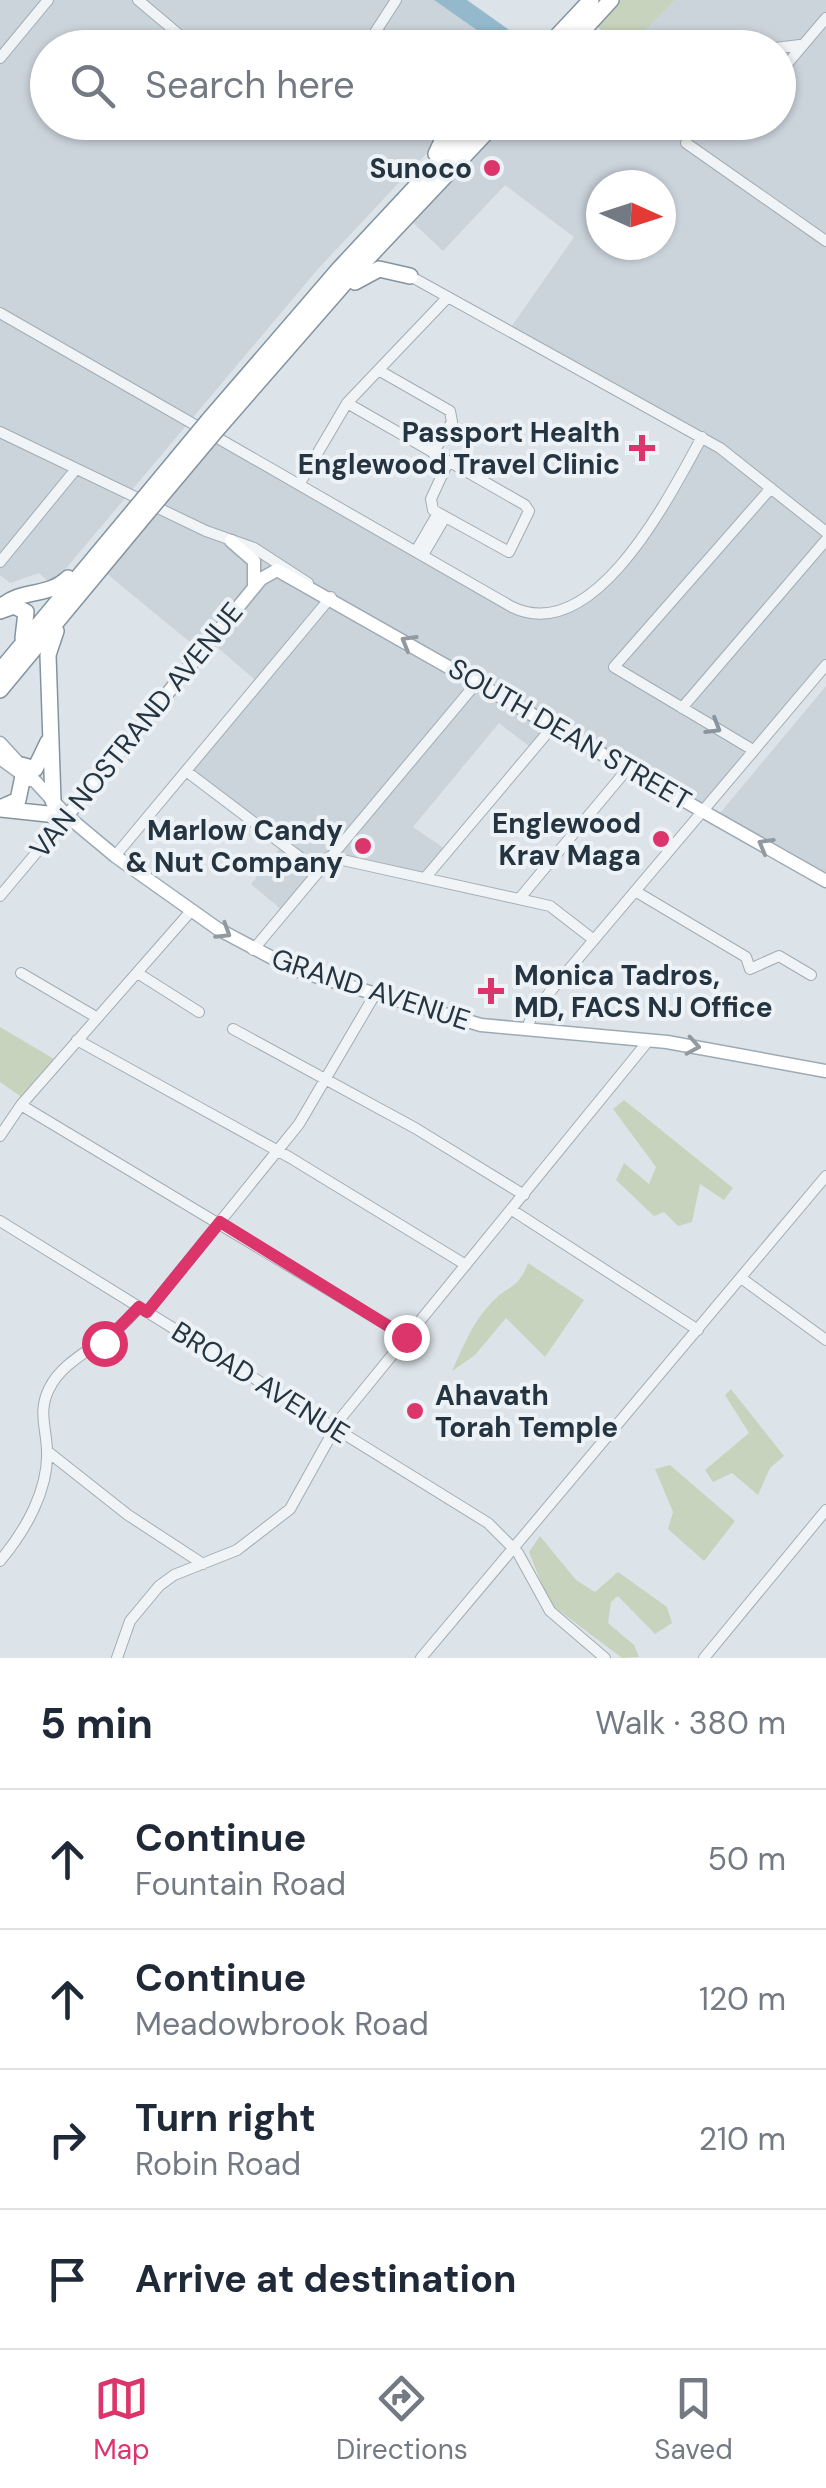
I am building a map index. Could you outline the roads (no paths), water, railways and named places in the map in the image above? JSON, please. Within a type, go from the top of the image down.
[{"type":"highway","points":[[584,30],[611,0]]},
{"type":"highway","points":[[562,30],[586,2]]},
{"type":"highway","points":[[413,190],[446,140]]},
{"type":"highway","points":[[6,674],[66,611],[140,512],[214,423],[459,140]]},
{"type":"highway","points":[[214,423],[479,140]]},
{"type":"highway","points":[[396,226],[390,254],[410,276]]},
{"type":"highway","points":[[314,316],[367,272],[383,269],[410,276]]},
{"type":"highway","points":[[0,609],[22,594],[54,590],[140,512]]},
{"type":"highway","points":[[20,647],[101,550]]},
{"type":"highway","points":[[0,609],[14,606],[26,612],[28,623],[0,690]]},
{"type":"highway","points":[[53,800],[48,738],[49,650],[66,611]]},
{"type":"highway","points":[[6,674],[38,676],[48,706]]},
{"type":"highway","points":[[0,808],[18,800],[25,774],[45,756],[48,738]]},
{"type":"highway","points":[[0,808],[67,816]]},
{"type":"main road","points":[[230,542],[254,561],[254,587]]},
{"type":"main road","name":"VAN NOSTRAND AVENUE","points":[[67,816],[254,587],[277,570]]},
{"type":"main road","name":"SOUTH DEAN STREET","points":[[277,570],[331,597],[826,881]]},
{"type":"main road","name":"GRAND AVENUE","points":[[0,743],[67,816],[116,856],[253,950],[305,974],[469,1022],[648,1040],[826,1071]]},
{"type":"main road","name":"GRAND AVENUE","points":[[0,758],[25,774]]},
{"type":"street","points":[[0,58],[48,0]]},
{"type":"street","points":[[138,0],[174,30]]},
{"type":"street","points":[[376,30],[396,0]]},
{"type":"street","points":[[796,52],[826,18]]},
{"type":"street","points":[[796,46],[800,46]]},
{"type":"street","points":[[686,143],[826,240]]},
{"type":"street","points":[[410,276],[702,437],[772,488],[826,536],[682,708]]},
{"type":"street","points":[[300,484],[347,403],[448,297]]},
{"type":"street","points":[[0,313],[518,610],[542,615],[567,611],[597,590],[647,530],[702,437]]},
{"type":"street","points":[[380,371],[450,412],[452,422],[433,454]]},
{"type":"street","points":[[347,403],[448,462],[529,511],[507,552],[440,517],[431,499],[448,462]]},
{"type":"street","name":"SOUTH DEAN STREET","points":[[0,432],[230,542],[285,564],[313,587]]},
{"type":"street","points":[[0,562],[76,469]]},
{"type":"street","points":[[750,754],[614,668],[772,488]]},
{"type":"street","points":[[420,553],[440,517]]},
{"type":"street","points":[[116,856],[331,597]]},
{"type":"street","points":[[527,1029],[533,1012],[826,665]]},
{"type":"street","points":[[253,950],[478,682]]},
{"type":"street","points":[[425,878],[554,725]]},
{"type":"street","points":[[519,899],[629,768]]},
{"type":"street","points":[[186,770],[318,871]]},
{"type":"street","name":"VAN NOSTRAND AVENUE","points":[[0,896],[67,816]]},
{"type":"street","points":[[329,857],[558,908],[594,940]]},
{"type":"street","points":[[635,891],[746,957],[750,968],[779,956],[810,975]]},
{"type":"street","points":[[0,1136],[21,1106],[96,1017],[139,974],[190,910]]},
{"type":"street","points":[[22,973],[96,1017]]},
{"type":"street","points":[[139,974],[199,1012]]},
{"type":"street","points":[[0,1562],[34,1510],[47,1451],[41,1414],[51,1384],[66,1366],[116,1334],[143,1309],[220,1222],[328,1080],[374,996]]},
{"type":"street","points":[[233,1029],[328,1080],[524,1196]]},
{"type":"street","points":[[77,1040],[276,1150],[466,1265]]},
{"type":"street","points":[[117,1658],[124,1634],[149,1596],[174,1575],[237,1550],[281,1519],[334,1428],[648,1040]]},
{"type":"street","points":[[21,1106],[406,1337]]},
{"type":"street","points":[[421,1658],[516,1550],[826,1176]]},
{"type":"street","points":[[512,1210],[698,1330]]},
{"type":"street","name":"BROAD AVENUE","points":[[2,1227],[476,1514],[516,1550],[550,1610],[605,1658]]},
{"type":"street","points":[[740,1278],[826,1340]]},
{"type":"street","points":[[47,1451],[128,1514],[203,1564]]},
{"type":"street","points":[[704,1658],[826,1510]]},
{"type":"water","points":[[434,0],[467,0],[509,30],[477,30]]},
{"type":"place","name":"Sunoco","points":[[492,168]]},
{"type":"place","name":"Passport Health Englewood Travel Clinic","points":[[642,448]]},
{"type":"place","name":"Englewood Krav Maga","points":[[661,839]]},
{"type":"place","name":"Marlow Candy & Nut Company","points":[[363,846]]},
{"type":"place","name":"Monica Tadros, MD, FACS NJ Office","points":[[491,991]]},
{"type":"place","name":"Ahavath Torah Temple","points":[[415,1411]]}]
